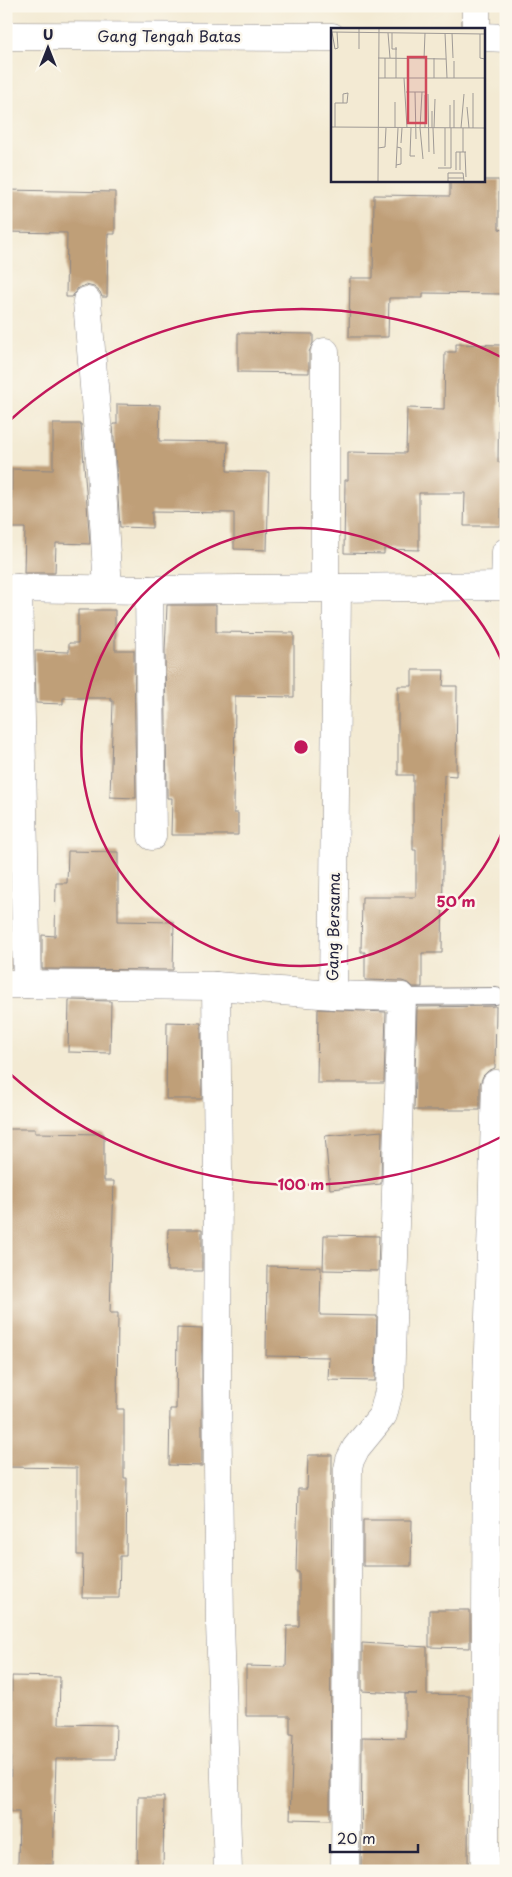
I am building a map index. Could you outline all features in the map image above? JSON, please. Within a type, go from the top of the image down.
[{"type":"street","points":[[476,6],[476,28]]},
{"type":"street","name":"Gang Tengah Batas","points":[[6,36],[331,37]]},
{"type":"street","points":[[484,37],[506,38]]},
{"type":"street","points":[[87,301],[101,471],[108,589]]},
{"type":"street","name":"Gang Bersama","points":[[325,352],[331,588],[333,995],[402,997]]},
{"type":"street","points":[[333,995],[216,986],[17,984],[12,588],[148,590],[506,588],[506,552]]},
{"type":"street","points":[[148,590],[152,836]]},
{"type":"street","points":[[216,986],[218,1170],[217,1404],[220,1623],[228,1871]]},
{"type":"street","points":[[345,1871],[348,1469],[356,1448],[380,1420],[390,1387],[402,997]]},
{"type":"street","points":[[485,1871],[487,1384],[496,1084]]},
{"type":"lane","points":[[402,997],[496,996]]},
{"type":"building","points":[[499,180],[499,229],[504,230],[503,294],[423,293],[423,298],[389,298],[388,337],[349,337],[350,278],[373,278],[374,195],[450,196],[450,181]]},
{"type":"building","points":[[6,190],[115,192],[115,234],[108,234],[107,297],[102,297],[100,292],[94,287],[86,285],[78,288],[72,297],[66,297],[67,233],[6,232]]},
{"type":"building","points":[[238,333],[313,334],[313,343],[309,352],[309,373],[238,372]]},
{"type":"building","points":[[456,344],[501,345],[498,462],[502,462],[501,526],[464,526],[465,493],[419,493],[419,550],[384,549],[384,554],[344,553],[345,480],[348,480],[348,452],[406,453],[407,408],[444,409],[445,352],[456,352]]},
{"type":"building","points":[[117,404],[160,405],[159,441],[228,442],[227,471],[269,472],[267,550],[234,549],[234,513],[152,512],[152,528],[120,527],[113,424],[117,424]]},
{"type":"building","points":[[53,424],[81,424],[90,544],[56,543],[55,573],[24,573],[25,528],[11,528],[12,469],[53,470]]},
{"type":"building","points":[[167,605],[216,605],[216,632],[294,633],[294,697],[235,696],[234,813],[238,813],[238,835],[171,835],[172,798],[167,798],[165,651]]},
{"type":"building","points":[[78,610],[115,610],[115,650],[134,650],[136,798],[110,797],[113,701],[111,701],[111,698],[63,698],[63,704],[36,703],[35,651],[69,652],[69,643],[78,643]]},
{"type":"building","points":[[412,670],[444,670],[443,686],[457,686],[456,776],[444,775],[442,953],[422,953],[422,987],[413,987],[402,981],[365,980],[365,952],[361,952],[362,897],[416,897],[416,850],[413,850],[413,775],[398,775],[398,686],[412,686]]},
{"type":"building","points":[[68,851],[118,852],[118,921],[174,922],[173,970],[42,969],[42,935],[55,936],[56,883],[67,883]]},
{"type":"building","points":[[6,935],[10,935],[11,968],[6,968]]},
{"type":"building","points":[[69,1000],[111,1001],[110,1053],[68,1052]]},
{"type":"building","points":[[496,1006],[495,1068],[483,1076],[480,1084],[480,1110],[414,1110],[417,1007]]},
{"type":"building","points":[[318,1009],[386,1012],[384,1083],[317,1083]]},
{"type":"building","points":[[167,1022],[201,1023],[202,1099],[166,1099]]},
{"type":"building","points":[[6,1129],[35,1129],[35,1133],[104,1134],[104,1181],[114,1181],[110,1313],[118,1313],[117,1409],[124,1409],[124,1478],[127,1478],[126,1556],[120,1556],[119,1598],[82,1598],[83,1555],[77,1555],[77,1468],[6,1467]]},
{"type":"building","points":[[382,1131],[381,1184],[330,1189],[325,1136]]},
{"type":"building","points":[[168,1229],[202,1229],[202,1271],[167,1271]]},
{"type":"building","points":[[324,1235],[379,1236],[378,1271],[323,1270]]},
{"type":"building","points":[[267,1266],[321,1267],[320,1315],[377,1316],[375,1381],[328,1380],[329,1357],[266,1356]]},
{"type":"building","points":[[177,1328],[202,1329],[202,1466],[169,1465],[170,1409],[176,1409]]},
{"type":"building","points":[[308,1455],[332,1455],[330,1820],[290,1819],[293,1734],[290,1734],[290,1716],[246,1716],[246,1666],[286,1667],[287,1626],[299,1626],[299,1572],[296,1572],[298,1489],[307,1489]]},
{"type":"building","points":[[363,1520],[412,1520],[411,1566],[363,1566]]},
{"type":"building","points":[[429,1610],[470,1610],[470,1648],[429,1647]]},
{"type":"building","points":[[362,1643],[427,1647],[427,1694],[469,1695],[468,1871],[361,1871],[362,1737],[405,1738],[405,1694],[417,1694],[362,1691]]},
{"type":"building","points":[[12,1676],[60,1677],[59,1724],[116,1725],[115,1759],[56,1759],[53,1865],[18,1865],[19,1812],[10,1812]]},
{"type":"building","points":[[138,1797],[164,1797],[163,1871],[137,1871]]}]
